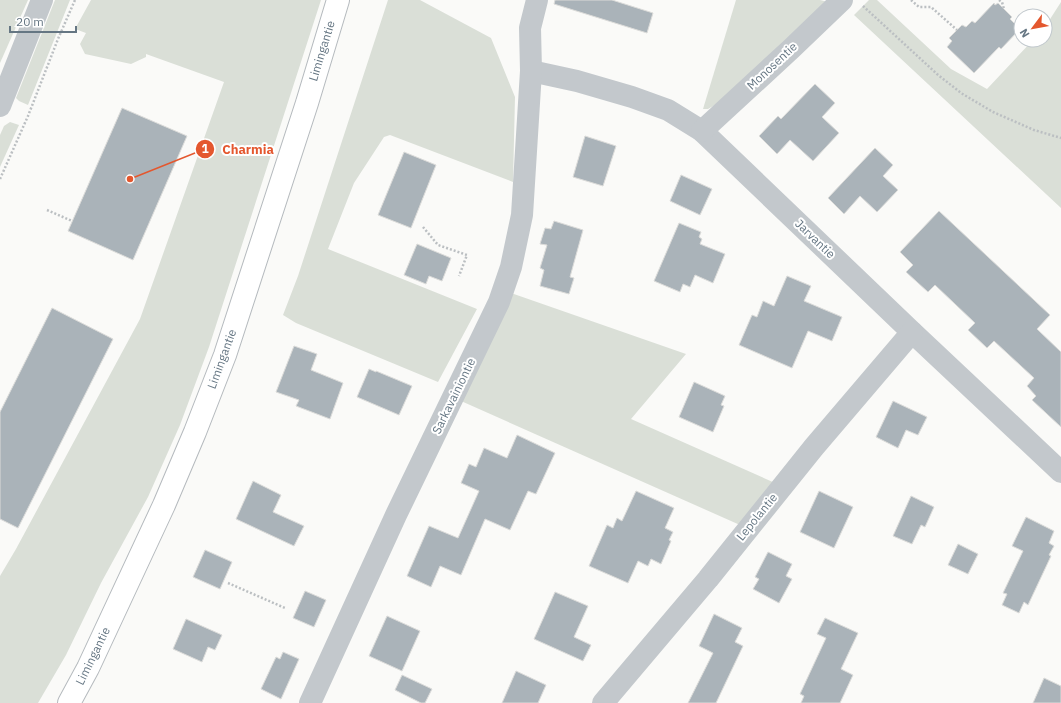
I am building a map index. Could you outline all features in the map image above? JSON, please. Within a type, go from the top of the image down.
[{"type":"main road","name":"Limingantie","points":[[69,703],[88,668],[164,505],[196,432],[225,355],[307,103],[338,0]]},
{"type":"street","points":[[0,106],[42,0]]},
{"type":"street","name":"Sarkavainiontie","points":[[310,703],[396,515],[499,302],[511,267],[522,215],[531,71],[530,28],[537,0]]},
{"type":"street","name":"Monosentie","points":[[702,131],[842,0]]},
{"type":"street","name":"Jarvantie","points":[[531,71],[577,81],[632,97],[668,110],[702,131],[1061,472]]},
{"type":"street","name":"Lepolantie","points":[[603,703],[708,579],[814,447],[912,332]]},
{"type":"path","points":[[0,179],[28,116],[75,0]]},
{"type":"path","points":[[911,0],[919,6],[931,7],[957,30]]},
{"type":"path","points":[[999,0],[1002,2],[1004,9]]},
{"type":"path","points":[[862,5],[937,74],[961,93],[993,112],[1034,130],[1061,138]]},
{"type":"path","points":[[47,210],[72,221]]},
{"type":"path","points":[[423,227],[438,245],[467,255],[459,276]]},
{"type":"path","points":[[228,583],[285,608]]},
{"type":"shaded area","points":[[0,0],[28,0],[0,63]]},
{"type":"shaded area","points":[[55,0],[70,0],[28,105],[16,98]]},
{"type":"shaded area","points":[[91,0],[321,0],[209,347],[180,425],[148,497],[101,583],[66,655],[38,703],[0,703],[0,576],[140,319],[224,82],[146,54],[146,57],[131,64],[85,54],[80,44],[86,33],[75,29]]},
{"type":"shaded area","points":[[388,0],[420,0],[491,38],[515,97],[513,182],[390,135],[384,137],[354,183],[328,249],[477,309],[438,382],[296,323],[283,315],[298,276]]},
{"type":"shaded area","points":[[736,0],[820,0],[828,2],[715,105],[708,109],[703,109]]},
{"type":"shaded area","points":[[869,0],[877,0],[951,69],[987,89],[1025,48],[1053,48],[1053,14],[1061,2],[1061,208],[854,15]]},
{"type":"shaded area","points":[[10,122],[19,125],[0,167],[0,135],[4,126]]},
{"type":"shaded area","points":[[511,293],[686,354],[631,419],[775,483],[740,525],[461,401]]},
{"type":"building","points":[[555,0],[612,0],[653,13],[647,33],[554,4]]},
{"type":"building","points":[[994,3],[995,5],[998,3],[1012,17],[1010,19],[1013,22],[1013,36],[1001,49],[999,47],[974,73],[947,47],[952,41],[949,38],[962,25],[966,27],[972,21],[975,23]]},
{"type":"building","points":[[815,84],[835,103],[822,117],[839,133],[813,161],[790,140],[777,154],[759,136],[778,116],[781,119]]},
{"type":"building","points":[[122,108],[187,136],[133,260],[68,231]]},
{"type":"building","points":[[585,136],[616,146],[603,186],[573,177]]},
{"type":"building","points":[[875,148],[893,165],[883,176],[898,190],[877,212],[860,196],[844,214],[828,198]]},
{"type":"building","points":[[404,152],[436,165],[411,228],[378,215]]},
{"type":"building","points":[[681,175],[712,189],[700,215],[670,201]]},
{"type":"building","points":[[939,211],[1050,315],[1037,329],[1061,352],[1061,427],[1032,400],[1036,396],[1027,386],[1034,378],[994,341],[987,348],[968,330],[975,323],[935,285],[928,292],[906,272],[913,265],[900,252]]},
{"type":"building","points":[[554,221],[583,230],[570,277],[574,278],[569,294],[540,286],[544,270],[540,268],[547,245],[540,244],[545,228],[551,229]]},
{"type":"building","points":[[679,223],[701,232],[699,237],[702,239],[700,244],[725,254],[713,283],[695,275],[690,287],[683,284],[680,292],[654,281]]},
{"type":"building","points":[[417,244],[451,258],[442,281],[429,276],[426,284],[404,275]]},
{"type":"building","points":[[787,276],[811,286],[804,301],[842,317],[832,341],[808,331],[792,368],[739,345],[752,315],[757,317],[763,301],[774,306]]},
{"type":"building","points":[[52,308],[113,339],[18,528],[0,519],[0,412]]},
{"type":"building","points":[[294,346],[317,354],[311,370],[343,383],[330,419],[296,406],[299,400],[276,392]]},
{"type":"building","points":[[369,369],[412,386],[399,415],[357,397]]},
{"type":"building","points":[[694,382],[725,396],[721,405],[724,406],[713,432],[679,417]]},
{"type":"building","points":[[893,401],[927,417],[918,435],[906,430],[898,448],[876,437]]},
{"type":"building","points":[[517,435],[555,453],[536,494],[528,491],[510,530],[485,519],[461,575],[440,566],[431,587],[407,576],[429,526],[458,538],[479,491],[461,483],[469,464],[476,467],[484,448],[507,458]]},
{"type":"building","points":[[253,481],[281,495],[273,512],[304,526],[294,546],[236,519]]},
{"type":"building","points":[[636,491],[674,508],[665,528],[673,532],[669,540],[671,541],[661,564],[651,559],[648,566],[638,561],[628,583],[589,566],[607,525],[613,528],[617,518],[622,521]]},
{"type":"building","points":[[819,491],[853,507],[834,548],[800,532]]},
{"type":"building","points":[[911,496],[934,507],[925,527],[921,525],[912,544],[893,536]]},
{"type":"building","points":[[1026,517],[1054,531],[1049,543],[1054,546],[1049,555],[1051,556],[1028,605],[1024,602],[1019,613],[1002,605],[1007,594],[1003,593],[1023,551],[1012,546]]},
{"type":"building","points":[[958,544],[978,554],[968,574],[948,565]]},
{"type":"building","points":[[205,550],[232,562],[220,589],[193,577]]},
{"type":"building","points":[[768,552],[792,564],[786,576],[792,579],[779,603],[753,589],[759,579],[755,577]]},
{"type":"building","points":[[305,591],[326,600],[314,627],[293,618]]},
{"type":"building","points":[[555,592],[588,606],[574,637],[591,645],[583,661],[534,639]]},
{"type":"building","points":[[714,614],[742,628],[735,642],[743,646],[716,703],[688,703],[713,653],[699,646]]},
{"type":"building","points":[[387,616],[420,631],[402,671],[369,656]]},
{"type":"building","points":[[825,618],[858,633],[841,669],[853,675],[840,703],[801,703],[804,696],[800,694],[826,638],[817,634]]},
{"type":"building","points":[[186,619],[222,635],[215,650],[208,647],[202,662],[173,649]]},
{"type":"building","points":[[283,652],[299,659],[281,699],[261,689],[276,657],[280,659]]},
{"type":"building","points":[[516,671],[546,685],[538,703],[502,703]]},
{"type":"building","points":[[402,675],[432,689],[425,703],[421,703],[395,690]]},
{"type":"building","points":[[1044,678],[1061,686],[1061,703],[1033,703]]},
{"type":"place","name":"Charmia","points":[[130,179]]}]
